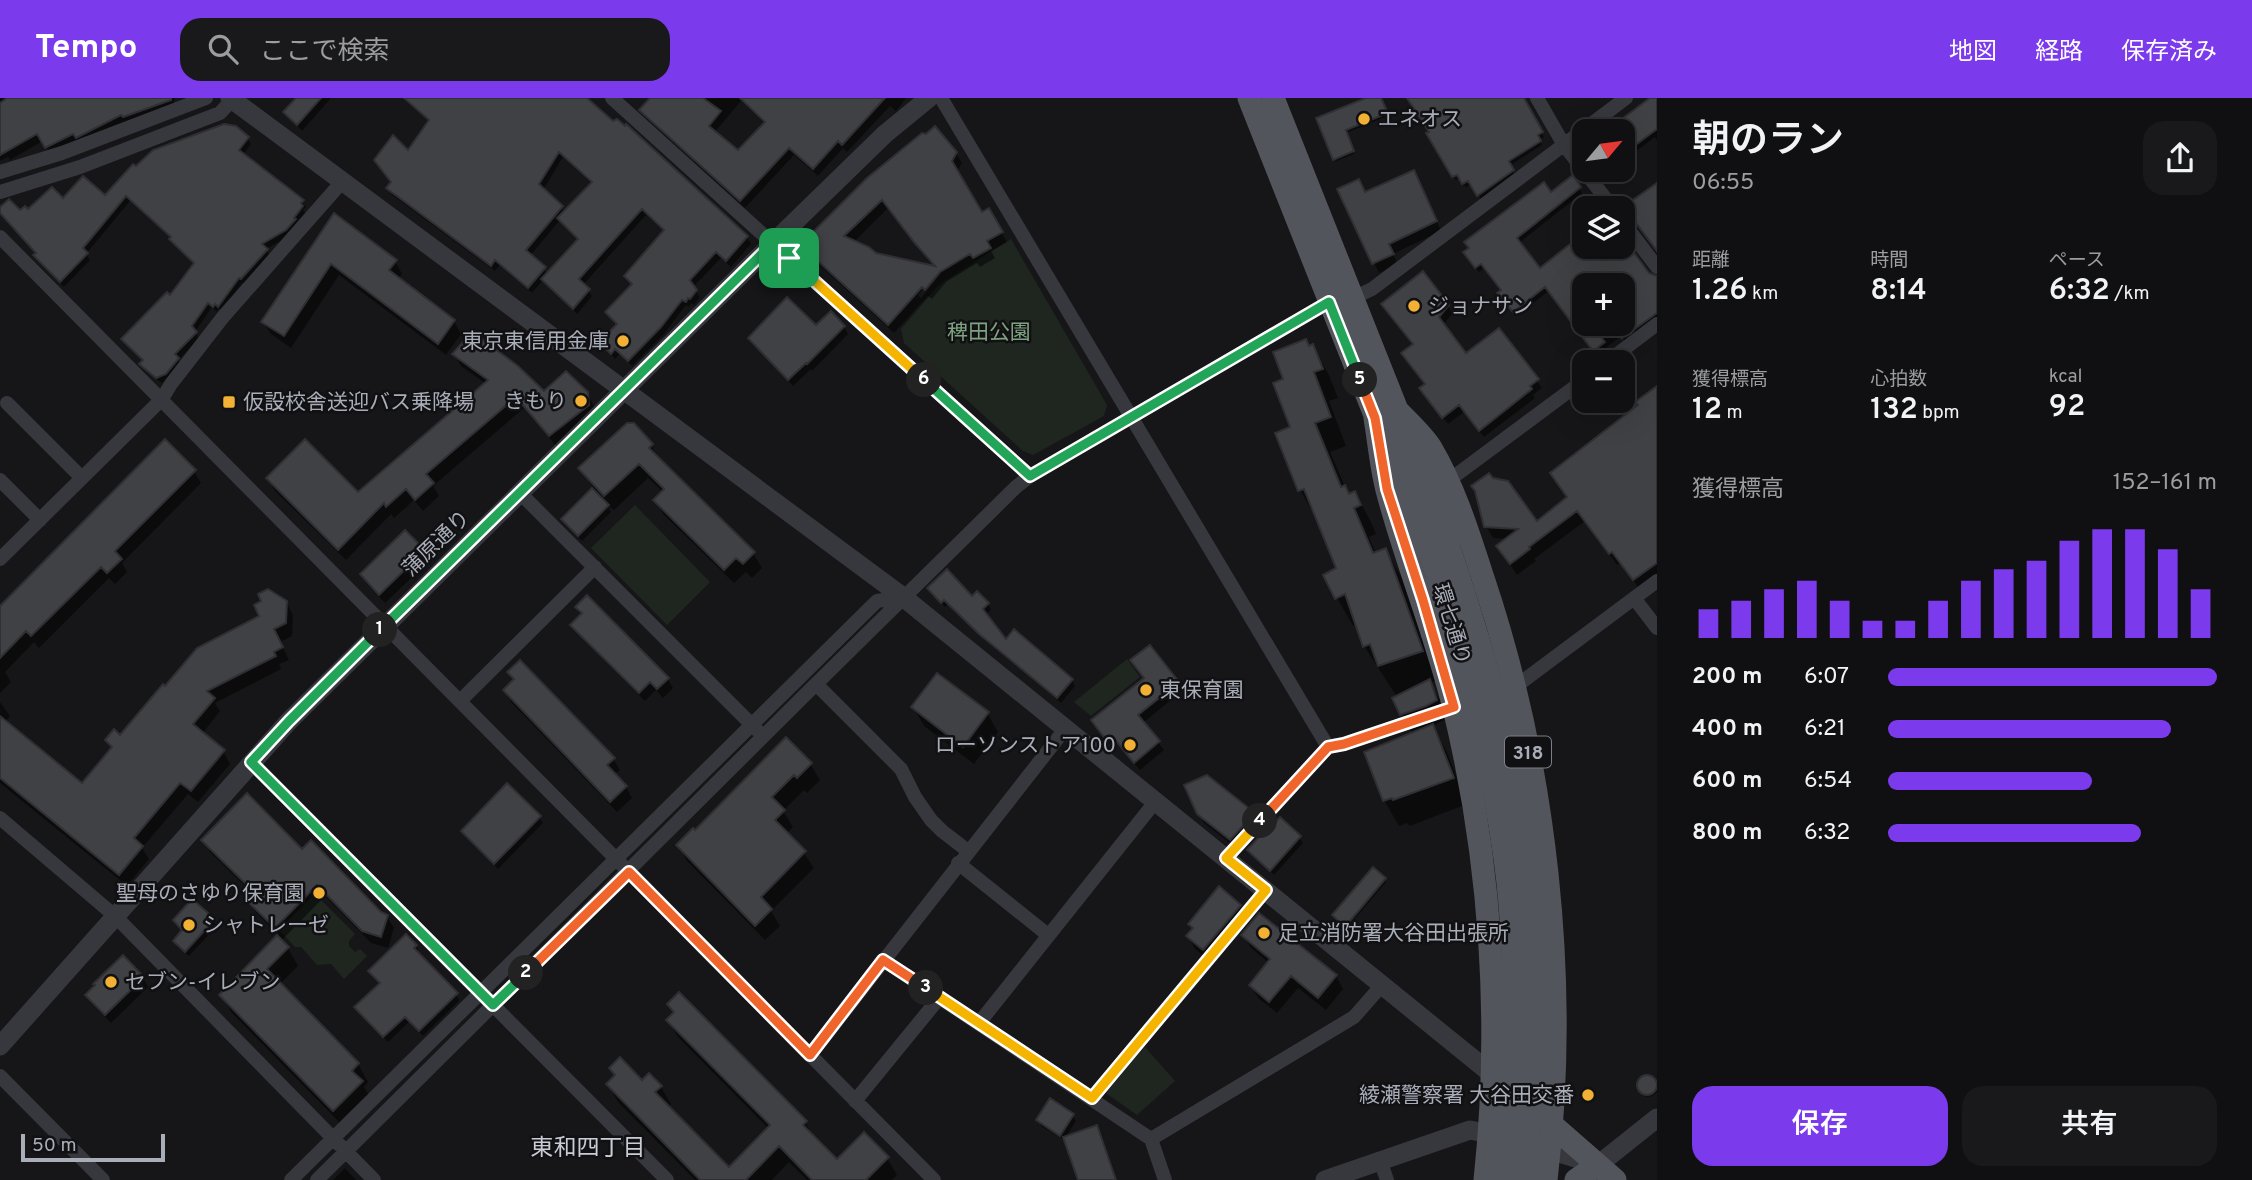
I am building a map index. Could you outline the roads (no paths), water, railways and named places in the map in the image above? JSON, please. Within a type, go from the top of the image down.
[{"type":"main road","name":"環七通り","points":[[1249,98],[1329,302],[1385,413],[1430,493],[1439,548],[1503,845],[1512,942],[1513,1020],[1508,1134],[1503,1180]]},
{"type":"main road","name":"環七通り","points":[[1273,98],[1353,298],[1385,413]]},
{"type":"main road","name":"318","points":[[1385,413],[1430,446],[1448,481],[1491,600],[1515,687],[1535,783],[1549,909],[1555,1022],[1546,1180]]},
{"type":"main road","name":"318","points":[[1385,413],[1387,489],[1454,707],[1475,806],[1485,882],[1493,1075],[1485,1180]]},
{"type":"main road","name":"環七通り","points":[[1439,548],[1489,676],[1510,766],[1524,844],[1531,929],[1534,1024],[1524,1180]]},
{"type":"main road","points":[[1493,1075],[1606,1172]]},
{"type":"main road","points":[[1576,1180],[1606,1172]]},
{"type":"street","points":[[0,172],[62,153],[206,98]]},
{"type":"street","points":[[612,98],[1030,476]]},
{"type":"street","name":"蒲原通り","points":[[0,1046],[289,721],[773,243],[886,134],[929,98]]},
{"type":"street","points":[[941,98],[1328,747]]},
{"type":"street","points":[[1537,98],[1564,145],[1604,196]]},
{"type":"street","points":[[1353,298],[1371,289],[1626,98]]},
{"type":"street","points":[[0,192],[80,167],[220,113],[231,99],[904,597],[1493,1075]]},
{"type":"street","points":[[0,559],[162,398],[223,317],[341,183]]},
{"type":"street","points":[[0,237],[934,1180]]},
{"type":"street","points":[[1635,238],[1657,267]]},
{"type":"street","points":[[317,1180],[763,736],[1030,476],[1329,302]]},
{"type":"street","points":[[1622,350],[1657,324]]},
{"type":"street","points":[[1448,481],[1572,389]]},
{"type":"street","points":[[7,403],[82,478]]},
{"type":"street","points":[[0,480],[40,520]]},
{"type":"street","points":[[520,493],[763,736]]},
{"type":"street","points":[[461,700],[595,567]]},
{"type":"street","points":[[1515,687],[1657,581]]},
{"type":"street","points":[[291,1180],[877,601],[904,597]]},
{"type":"street","points":[[1634,598],[1657,628]]},
{"type":"street","points":[[816,684],[901,769],[915,797],[931,820],[968,851]]},
{"type":"street","points":[[1226,858],[1328,747],[1454,707]]},
{"type":"street","points":[[810,1055],[1065,729]]},
{"type":"street","points":[[251,762],[667,1180]]},
{"type":"street","points":[[979,1023],[1155,802]]},
{"type":"street","points":[[0,818],[115,916],[374,1180]]},
{"type":"street","points":[[958,863],[1048,935]]},
{"type":"street","points":[[1092,1098],[1266,890]]},
{"type":"street","points":[[883,960],[1151,1139],[1165,1180]]},
{"type":"street","points":[[1151,1139],[1354,1017],[1382,985]]},
{"type":"street","points":[[855,1101],[940,998]]},
{"type":"street","points":[[0,1076],[103,1180]]},
{"type":"street","points":[[1325,1180],[1470,1130],[1549,1150],[1606,1172],[1657,1118]]},
{"type":"street","points":[[1380,1160],[1387,1180]]},
{"type":"place","name":"エネオス","points":[[1364,119]]},
{"type":"place","name":"ジョナサン","points":[[1414,306]]},
{"type":"place","name":"東京東信用金庫","points":[[623,341]]},
{"type":"place","name":"きもり","points":[[581,401]]},
{"type":"place","name":"仮設校舎送迎バス乗降場","points":[[229,402]]},
{"type":"place","name":"東保育園","points":[[1146,690]]},
{"type":"place","name":"ローソンストア100","points":[[1130,745]]},
{"type":"place","name":"聖母のさゆり保育園","points":[[319,893]]},
{"type":"place","name":"シャトレーゼ","points":[[189,925]]},
{"type":"place","name":"足立消防署大谷田出張所","points":[[1264,933]]},
{"type":"place","name":"セブン-イレブン","points":[[111,982]]},
{"type":"place","name":"綾瀬警察署 大谷田交番","points":[[1588,1095]]},
{"type":"district","name":"東和四丁目","points":[[588,1147]]},
{"type":"park label","name":"稗田公園","points":[[989,332]]}]
